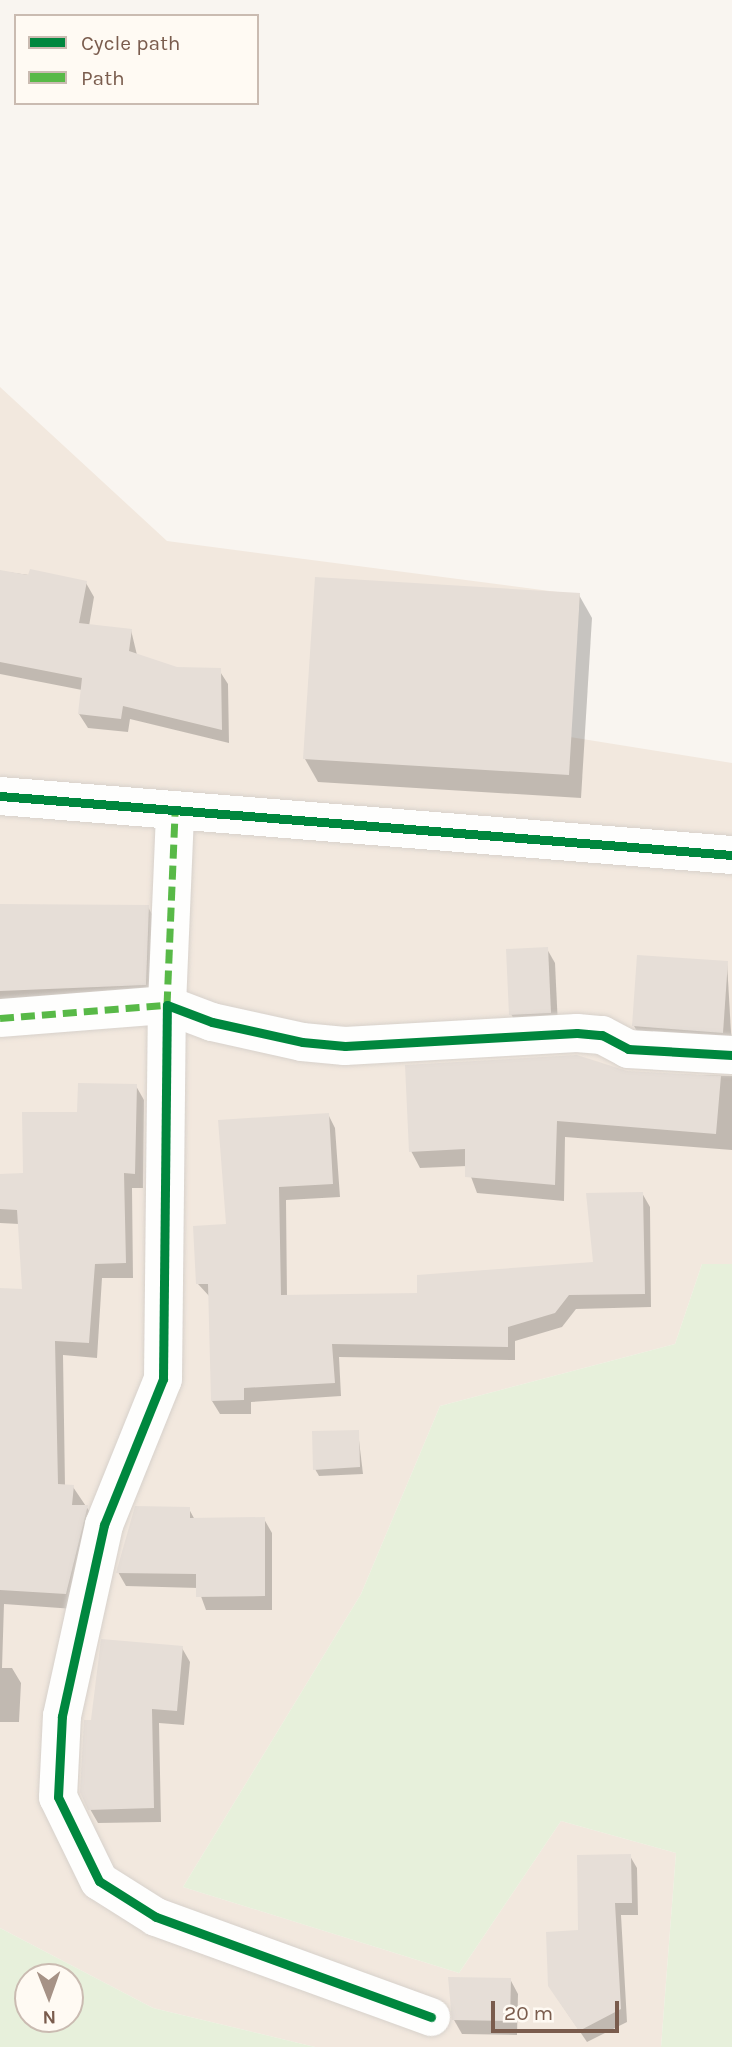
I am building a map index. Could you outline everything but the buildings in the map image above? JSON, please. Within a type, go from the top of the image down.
[{"type":"street","points":[[0,796],[732,855]]},
{"type":"street","points":[[175,811],[167,1005],[163,1379],[104,1525],[62,1716],[58,1797],[99,1881],[156,1917],[431,2018]]},
{"type":"street","points":[[0,1018],[167,1005],[212,1022],[302,1042],[345,1046],[578,1033],[602,1035],[628,1049],[732,1055]]},
{"type":"shaded area","points":[[0,387],[167,541],[580,595],[570,737],[732,763],[732,1264],[702,1264],[675,1344],[440,1406],[361,1594],[183,1887],[459,1973],[561,1821],[676,1853],[661,2047],[315,2047],[153,2008],[84,1972],[84,1963],[67,1963],[0,1928]]},
{"type":"green space","points":[[702,1264],[732,1264],[732,2047],[661,2047],[676,1853],[561,1821],[459,1973],[183,1887],[361,1594],[440,1406],[675,1344]]},
{"type":"green space","points":[[0,1928],[67,1963],[14,1963],[14,2033],[84,2033],[84,1972],[153,2008],[315,2047],[0,2047]]},
{"type":"marked path","points":[[0,1018],[167,1005],[175,811]]},
{"type":"cycle path","points":[[0,796],[732,855]]},
{"type":"cycle path","points":[[431,2017],[156,1917],[99,1881],[58,1797],[62,1716],[104,1525],[163,1379],[167,1005],[212,1022],[302,1042],[345,1046],[577,1033],[602,1035],[628,1049],[732,1055]]}]
